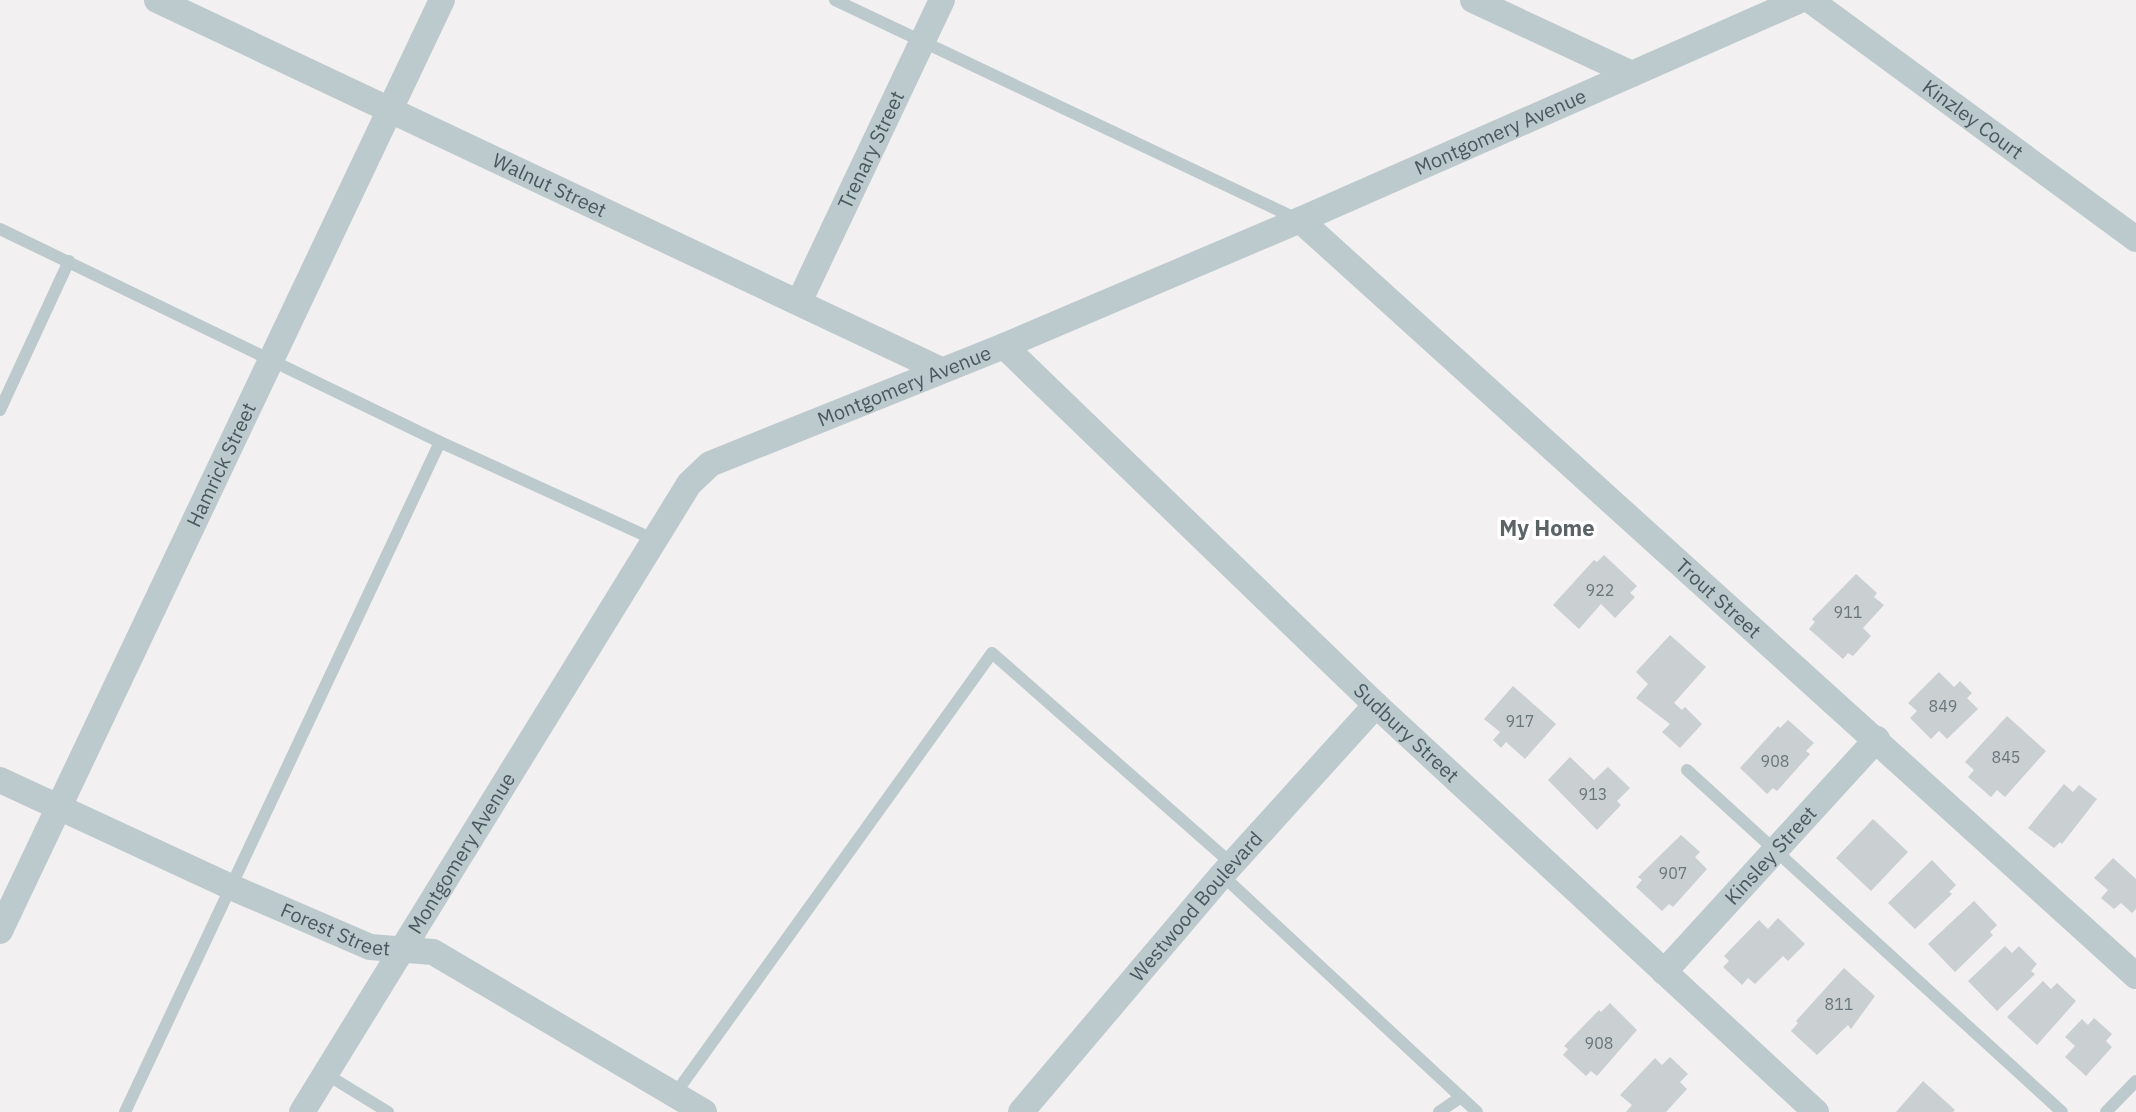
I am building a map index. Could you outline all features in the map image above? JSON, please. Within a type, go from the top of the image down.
[{"type":"street","name":"Walnut Street","points":[[157,0],[800,300],[941,370]]},
{"type":"street","name":"Hamrick Street","points":[[0,931],[442,0]]},
{"type":"street","name":"Trenary Street","points":[[800,300],[942,0]]},
{"type":"street","points":[[1473,0],[1632,74]]},
{"type":"street","name":"Montgomery Avenue","points":[[302,1112],[689,484],[710,464],[1004,346],[1300,220],[1800,0]]},
{"type":"street","name":"Kinzley Court","points":[[1810,0],[2136,239]]},
{"type":"street","name":"Trout Street","points":[[1300,220],[2136,976]]},
{"type":"street","name":"Sudbury Street","points":[[1004,346],[1376,705],[1816,1112]]},
{"type":"street","name":"Westwood Boulevard","points":[[1021,1112],[1227,870],[1376,705]]},
{"type":"street","name":"Kinsley Street","points":[[1664,972],[1877,739]]},
{"type":"street","name":"Forest Street","points":[[0,780],[231,887],[370,947],[433,952],[704,1112]]},
{"type":"lane","points":[[835,0],[1300,220]]},
{"type":"lane","points":[[0,229],[440,442],[655,540]]},
{"type":"lane","points":[[0,410],[69,261]]},
{"type":"lane","points":[[125,1112],[440,442]]},
{"type":"lane","points":[[675,1094],[992,653],[1227,870],[1477,1112]]},
{"type":"lane","points":[[1687,770],[2062,1112]]},
{"type":"lane","points":[[326,1074],[388,1112]]},
{"type":"lane","points":[[2106,1112],[2136,1081]]},
{"type":"lane","points":[[1439,1112],[1461,1097]]},
{"type":"building","points":[[1604,555],[1637,586],[1630,593],[1635,597],[1615,618],[1601,604],[1579,629],[1553,605],[1594,560],[1597,562]]},
{"type":"building","points":[[1856,574],[1877,593],[1874,597],[1884,605],[1863,628],[1871,636],[1853,656],[1848,653],[1843,659],[1809,629],[1815,622],[1812,619]]},
{"type":"building","points":[[1670,635],[1706,667],[1674,703],[1682,710],[1685,707],[1702,724],[1680,748],[1662,732],[1670,724],[1636,698],[1648,684],[1636,672]]},
{"type":"building","points":[[1939,672],[1954,687],[1960,681],[1972,693],[1967,698],[1978,709],[1947,739],[1939,731],[1931,739],[1910,718],[1917,711],[1908,703]]},
{"type":"building","points":[[1513,686],[1556,724],[1525,759],[1506,742],[1501,748],[1493,740],[1500,732],[1484,719]]},
{"type":"building","points":[[2007,716],[2046,751],[2005,797],[1997,790],[1991,797],[1968,777],[1974,770],[1965,762]]},
{"type":"building","points":[[1788,720],[1814,743],[1806,751],[1810,754],[1777,791],[1773,788],[1767,794],[1740,768],[1778,726],[1780,728]]},
{"type":"building","points":[[1570,757],[1594,780],[1608,767],[1630,788],[1617,801],[1621,805],[1597,830],[1548,780]]},
{"type":"building","points":[[2064,784],[2073,792],[2079,785],[2097,799],[2062,844],[2060,842],[2054,848],[2028,828]]},
{"type":"building","points":[[1873,819],[1908,852],[1871,891],[1836,858]]},
{"type":"building","points":[[1681,835],[1700,852],[1695,857],[1707,869],[1673,907],[1669,904],[1662,911],[1636,887],[1642,880],[1638,877]]},
{"type":"building","points":[[2113,858],[2136,879],[2136,909],[2132,913],[2121,903],[2114,909],[2101,898],[2108,890],[2094,878]]},
{"type":"building","points":[[1932,860],[1956,885],[1949,892],[1952,894],[1915,929],[1888,903]]},
{"type":"building","points":[[1974,901],[1997,925],[1990,932],[1993,935],[1955,972],[1928,944]]},
{"type":"building","points":[[1778,918],[1805,944],[1788,961],[1783,956],[1755,984],[1748,978],[1742,985],[1723,967],[1729,961],[1724,956],[1759,920],[1768,929]]},
{"type":"building","points":[[2005,946],[2012,953],[2019,946],[2037,964],[2031,971],[2035,974],[1997,1011],[1968,981]]},
{"type":"building","points":[[1844,968],[1875,996],[1851,1029],[1848,1025],[1817,1055],[1791,1031],[1798,1023],[1796,1021]]},
{"type":"building","points":[[2043,981],[2051,989],[2057,983],[2076,1001],[2037,1045],[2007,1017]]},
{"type":"building","points":[[1610,1003],[1637,1030],[1597,1076],[1591,1071],[1586,1076],[1563,1055],[1568,1049],[1564,1046]]},
{"type":"building","points":[[2094,1018],[2112,1034],[2106,1041],[2112,1047],[2086,1076],[2065,1057],[2075,1046],[2065,1037],[2082,1019],[2088,1025]]},
{"type":"building","points":[[1670,1057],[1688,1074],[1680,1082],[1687,1089],[1666,1112],[1626,1112],[1632,1105],[1620,1095],[1655,1058],[1662,1065]]},
{"type":"building","points":[[1923,1081],[1955,1110],[1896,1112]]},
{"type":"district","name":"My Home","points":[[1547,528]]}]
